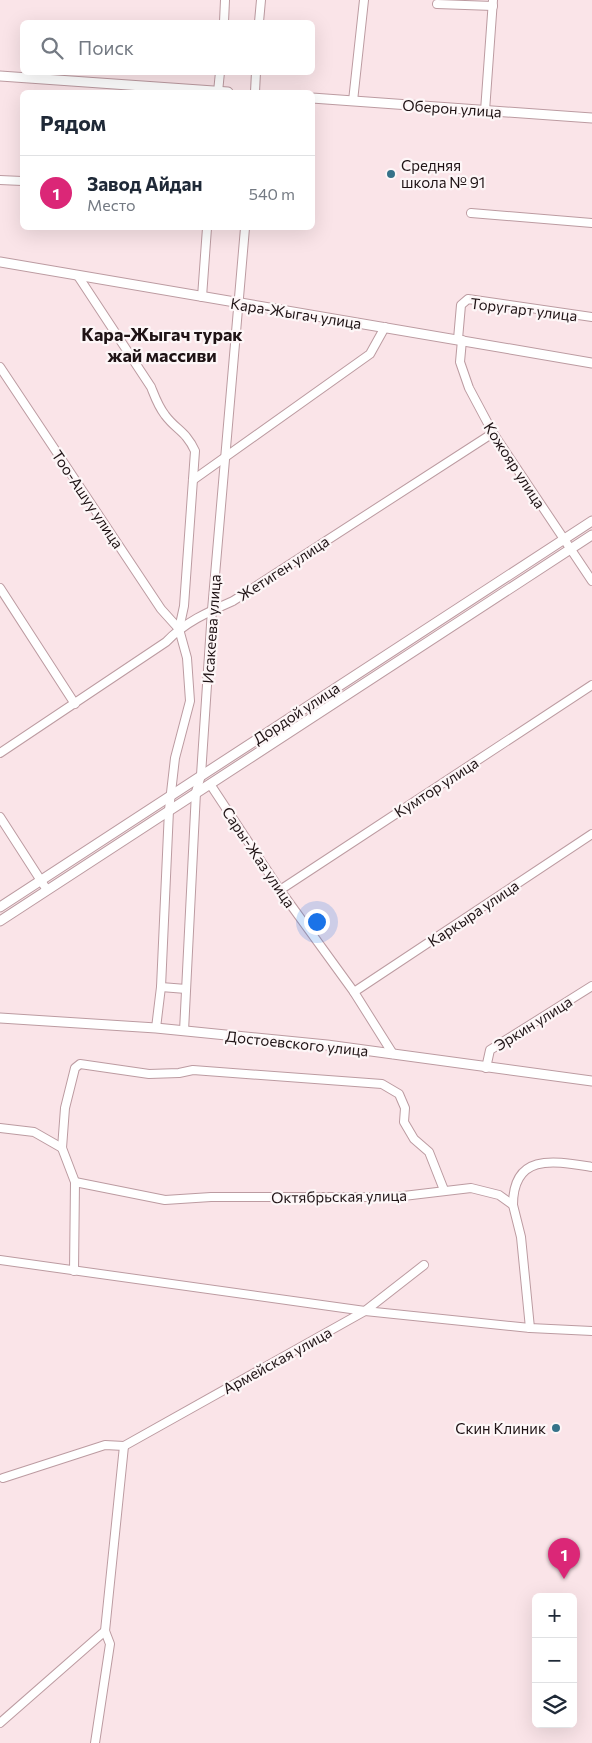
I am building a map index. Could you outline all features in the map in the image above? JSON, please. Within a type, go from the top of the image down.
[{"type":"street","points":[[224,20],[225,0]]},
{"type":"street","points":[[259,20],[260,0]]},
{"type":"street","points":[[353,102],[364,0]]},
{"type":"street","points":[[437,4],[493,3],[485,111]]},
{"type":"street","points":[[218,90],[220,75]]},
{"type":"street","points":[[255,90],[256,75]]},
{"type":"street","points":[[0,76],[191,90]]},
{"type":"street","name":"Оберон улица","points":[[315,98],[592,118]]},
{"type":"street","points":[[0,180],[20,181]]},
{"type":"street","points":[[471,213],[592,223]]},
{"type":"street","points":[[202,297],[207,230]]},
{"type":"street","name":"Исакеева улица","points":[[184,1031],[196,792],[201,776],[212,610],[240,304],[245,230]]},
{"type":"street","name":"Кара-Жыгач улица","points":[[0,262],[592,363]]},
{"type":"street","name":"Исакеева улица","points":[[78,276],[151,386],[158,404],[166,417],[190,440],[195,451],[184,606],[179,630],[187,658],[190,701],[175,758],[169,810],[161,988],[156,1028]]},
{"type":"street","name":"Торугарт улица","points":[[460,340],[461,305],[468,300],[592,317]]},
{"type":"street","points":[[193,480],[370,354],[385,327]]},
{"type":"street","name":"Кожояр улица","points":[[460,340],[460,362],[469,388],[493,433],[592,581]]},
{"type":"street","name":"Тоо-Ашуу улица","points":[[0,367],[162,609],[179,630]]},
{"type":"street","name":"Жетиген улица","points":[[0,753],[76,704],[166,642],[179,630],[233,600],[493,433]]},
{"type":"street","name":"Дордой улица","points":[[0,907],[592,521]]},
{"type":"street","name":"Дордой улица","points":[[0,921],[592,535]]},
{"type":"street","points":[[0,588],[76,704]]},
{"type":"street","name":"Кумтор улица","points":[[280,890],[592,685]]},
{"type":"street","name":"Сары-Жаз улица","points":[[210,784],[280,890],[354,992],[392,1054]]},
{"type":"street","points":[[0,817],[47,890]]},
{"type":"street","name":"Каркыра улица","points":[[354,992],[592,834]]},
{"type":"street","name":"Эркин улица","points":[[486,1068],[490,1050],[592,986]]},
{"type":"street","points":[[161,988],[186,989]]},
{"type":"street","name":"Достоевского улица","points":[[0,1018],[156,1028],[328,1045],[592,1081]]},
{"type":"street","points":[[74,1271],[74,1182],[62,1148],[66,1108],[75,1068],[80,1064],[150,1074],[193,1070],[382,1084],[399,1094],[405,1108],[404,1122],[414,1139],[430,1152],[444,1190]]},
{"type":"street","points":[[0,1128],[34,1132],[62,1148]]},
{"type":"street","points":[[530,1328],[520,1236],[513,1205],[513,1189],[518,1176],[533,1166],[551,1160],[592,1166]]},
{"type":"street","name":"Октябрьская улица","points":[[74,1182],[165,1200],[211,1197],[395,1198],[444,1190],[471,1188],[499,1195],[513,1205]]},
{"type":"street","points":[[0,1260],[365,1311],[590,1333]]},
{"type":"street","name":"Армейская улица","points":[[124,1446],[365,1311],[424,1265]]},
{"type":"street","points":[[3,1478],[105,1445],[124,1446],[105,1631],[110,1644],[94,1743]]},
{"type":"street","points":[[0,1723],[105,1631]]},
{"type":"place","name":"Средняя школа № 91","points":[[391,174]]},
{"type":"place","name":"Скин Клиник","points":[[556,1428]]},
{"type":"place","name":"Завод Айдан","points":[[564,1579]]},
{"type":"district","name":"Кара-Жыгач турак жай массиви","points":[[162,344]]}]
